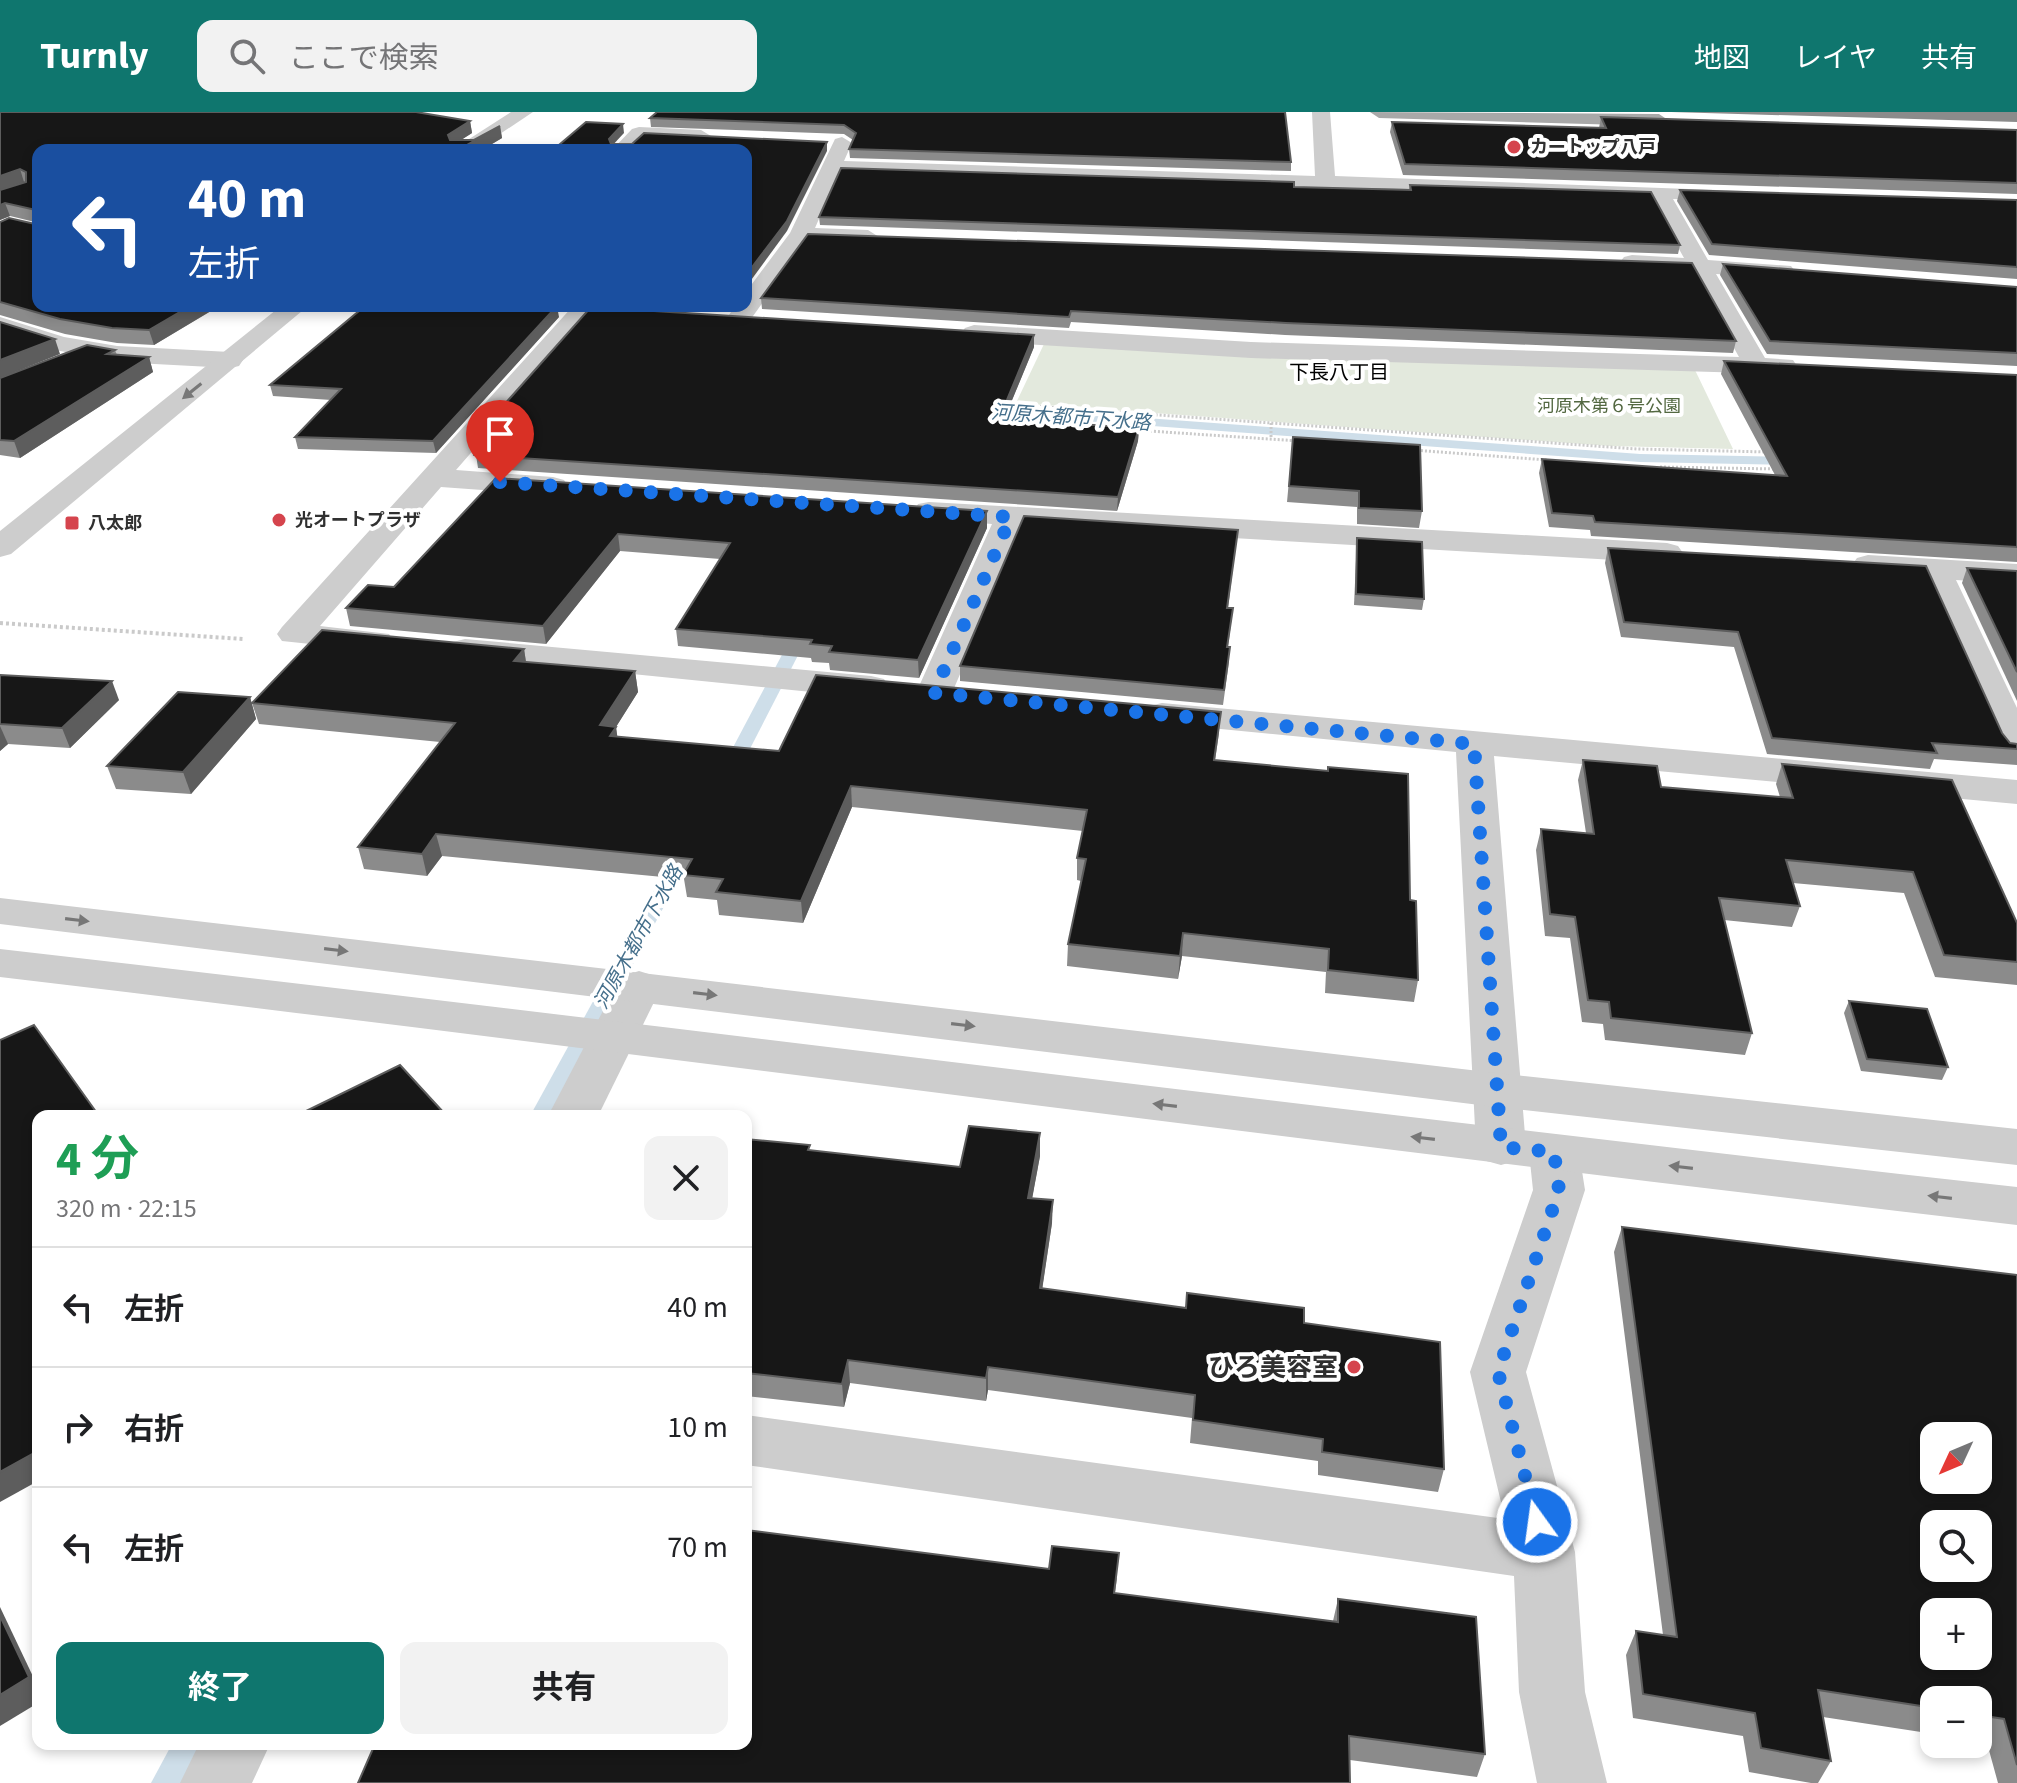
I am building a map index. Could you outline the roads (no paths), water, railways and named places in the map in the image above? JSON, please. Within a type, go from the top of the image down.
[{"type":"main road","points":[[1379,112],[1682,121]]},
{"type":"street","points":[[472,144],[525,112]]},
{"type":"street","points":[[490,144],[500,131],[525,112]]},
{"type":"street","points":[[1321,112],[1325,180]]},
{"type":"street","points":[[628,144],[639,133],[718,137]]},
{"type":"street","points":[[752,300],[801,234],[844,143],[812,141]]},
{"type":"street","points":[[832,167],[1752,195]]},
{"type":"street","points":[[1658,192],[1756,364]]},
{"type":"street","points":[[801,234],[895,238]]},
{"type":"street","points":[[1604,261],[1700,264],[1811,273]]},
{"type":"street","points":[[133,405],[251,312]]},
{"type":"street","points":[[0,547],[289,312]]},
{"type":"street","points":[[582,312],[437,478],[294,634],[950,694],[1011,517]]},
{"type":"street","points":[[739,318],[743,312]]},
{"type":"street","points":[[708,316],[770,320]]},
{"type":"street","points":[[0,324],[59,344],[117,354],[230,360]]},
{"type":"street","points":[[953,331],[1251,350],[1802,367]]},
{"type":"street","points":[[437,478],[580,488]]},
{"type":"street","points":[[899,509],[1698,555]]},
{"type":"street","points":[[1840,563],[2017,574]]},
{"type":"street","points":[[1935,569],[2017,748]]},
{"type":"street","points":[[1125,711],[2017,792]]},
{"type":"street","points":[[1474,744],[1496,1090],[1528,1150],[1559,1190],[1498,1372],[1544,1552],[1552,1692],[1572,1783]]},
{"type":"street","points":[[0,911],[1496,1090],[2017,1147]]},
{"type":"street","points":[[0,963],[616,1035],[1528,1150],[2017,1206]]},
{"type":"street","points":[[576,1110],[639,986]]},
{"type":"street","points":[[752,1441],[1544,1552]]},
{"type":"street","points":[[215,1783],[233,1750]]},
{"type":"waterway","name":"河原木都市下水路","points":[[980,410],[1640,458],[1794,461]]},
{"type":"waterway","name":"河原木都市下水路","points":[[729,772],[801,634]]},
{"type":"waterway","name":"河原木都市下水路","points":[[544,1110],[682,856]]},
{"type":"waterway","name":"河原木都市下水路","points":[[167,1783],[186,1750]]},
{"type":"place","name":"カートップ八戸","points":[[1514,147]]},
{"type":"place","name":"光オートプラザ","points":[[279,520]]},
{"type":"place","name":"八太郎","points":[[72,523]]},
{"type":"place","name":"ひろ美容室","points":[[1354,1367]]},
{"type":"district","name":"下長八丁目","points":[[1339,372]]},
{"type":"park label","name":"河原木第６号公園","points":[[1609,406]]}]
